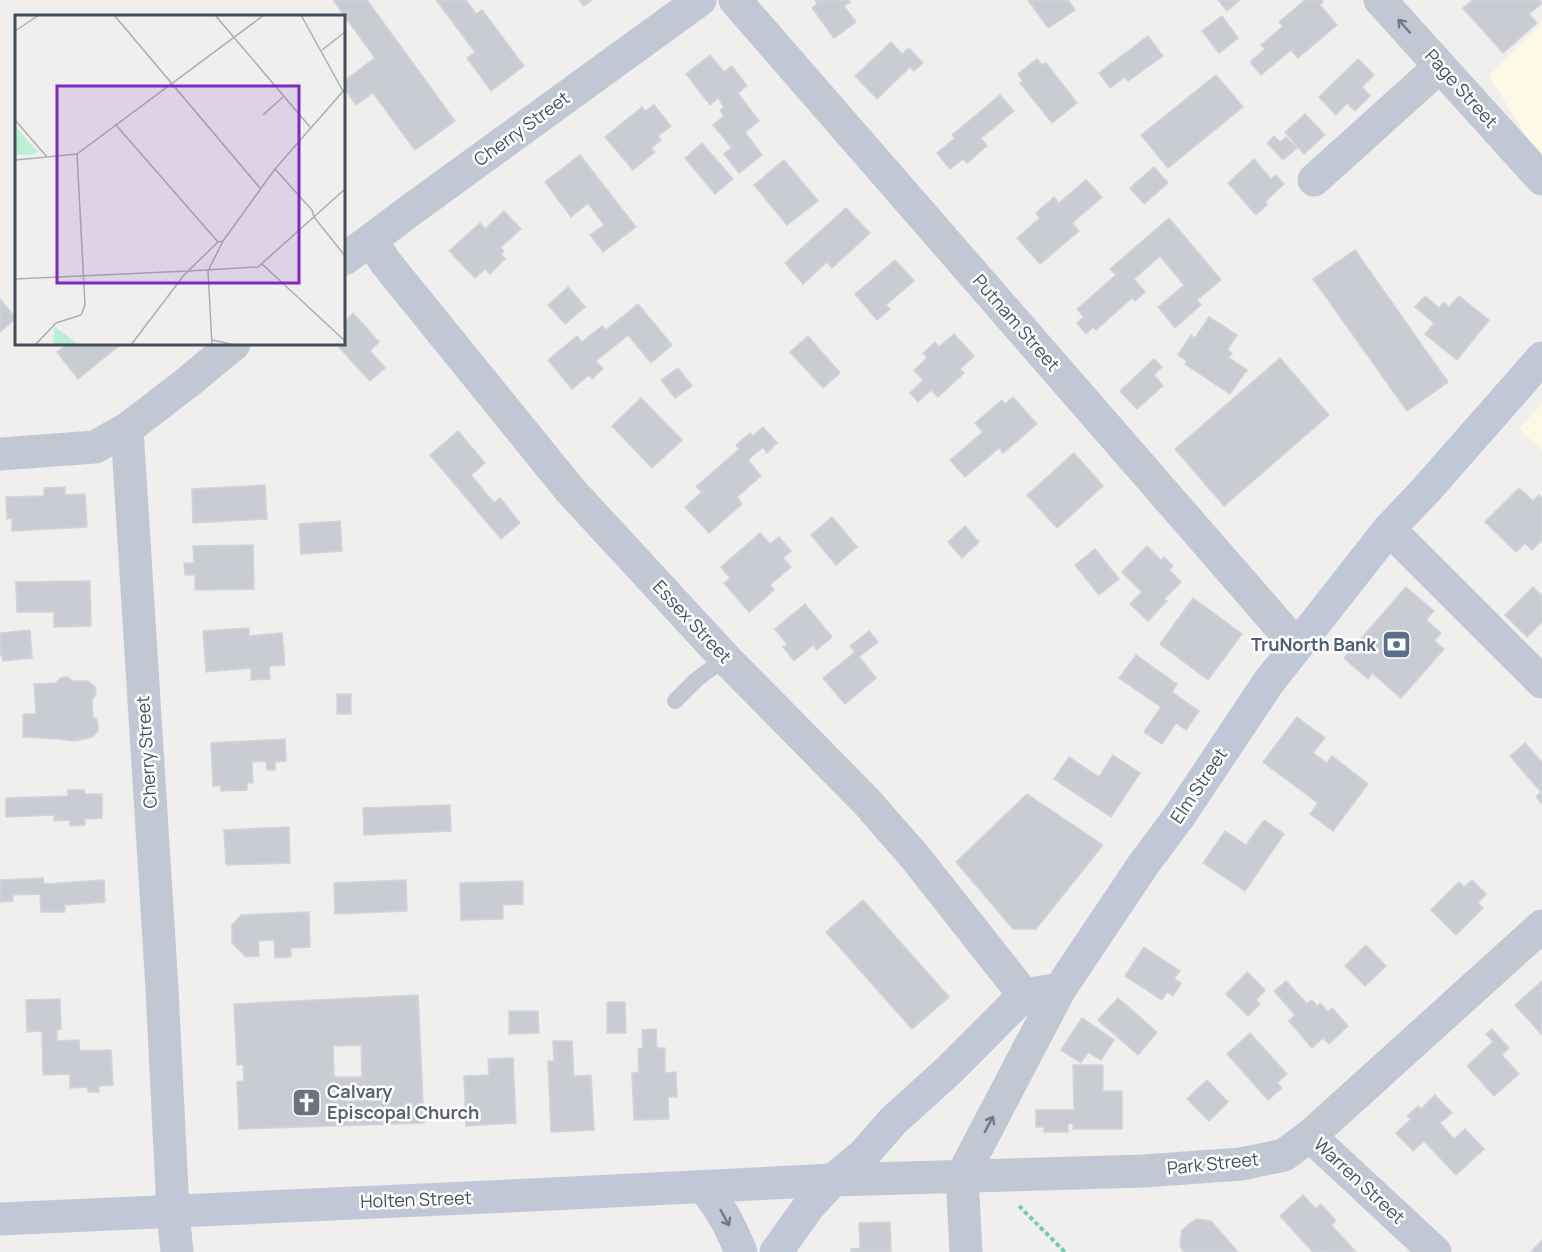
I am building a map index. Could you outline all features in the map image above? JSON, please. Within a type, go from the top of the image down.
[{"type":"main road","name":"Elm Street","points":[[1060,989],[1143,865],[1179,818],[1268,683],[1389,529],[1542,358]]},
{"type":"main road","points":[[776,1252],[808,1206],[833,1180],[864,1154],[893,1122],[1024,995],[1060,989]]},
{"type":"main road","name":"Holten Street","points":[[0,1219],[531,1196],[634,1189],[703,1188],[833,1180]]},
{"type":"main road","points":[[703,1188],[716,1201],[729,1223],[741,1252]]},
{"type":"street","name":"Cherry Street","points":[[345,258],[700,0]]},
{"type":"street","name":"Putnam Street","points":[[735,0],[1297,646]]},
{"type":"street","name":"Page Street","points":[[1380,0],[1542,179]]},
{"type":"street","points":[[1314,180],[1439,65]]},
{"type":"street","name":"Essex Street","points":[[371,240],[386,263],[570,490],[725,658],[866,801],[915,857],[1024,995]]},
{"type":"street","points":[[0,454],[95,447],[127,429],[233,345]]},
{"type":"street","name":"Cherry Street","points":[[127,429],[177,1252]]},
{"type":"street","points":[[1389,529],[1542,682]]},
{"type":"street","name":"Park Street","points":[[833,1180],[1144,1171],[1242,1164],[1284,1155],[1310,1136],[1542,926]]},
{"type":"street","points":[[966,1252],[962,1176],[1060,989]]},
{"type":"street","name":"Warren Street","points":[[1310,1136],[1435,1252]]},
{"type":"lane","points":[[675,701],[696,680],[725,658]]},
{"type":"path","points":[[1018,1205],[1065,1252]]},
{"type":"shaded area","points":[[1542,21],[1542,161],[1489,76]]},
{"type":"shaded area","points":[[1542,404],[1542,450],[1519,429]]},
{"type":"building","points":[[333,0],[367,0],[455,121],[415,150],[373,93],[356,105],[345,89],[345,80],[375,58]]},
{"type":"building","points":[[436,0],[466,0],[476,14],[482,10],[524,66],[491,91],[467,58],[475,52]]},
{"type":"building","points":[[579,0],[592,0],[584,6]]},
{"type":"building","points":[[815,0],[848,0],[850,2],[844,6],[856,22],[834,38],[812,8],[817,4]]},
{"type":"building","points":[[1028,0],[1068,0],[1075,10],[1048,28]]},
{"type":"building","points":[[1218,0],[1240,0],[1227,11]]},
{"type":"building","points":[[1305,0],[1321,0],[1323,2],[1320,5],[1337,25],[1298,58],[1291,50],[1261,75],[1250,62],[1265,49],[1261,45],[1283,26],[1279,22]]},
{"type":"building","points":[[1473,0],[1539,0],[1542,3],[1529,14],[1537,23],[1503,53],[1463,8]]},
{"type":"building","points":[[1222,16],[1238,38],[1219,53],[1202,31]]},
{"type":"building","points":[[1148,36],[1163,56],[1128,81],[1125,77],[1110,88],[1099,73]]},
{"type":"building","points":[[891,42],[902,54],[909,48],[923,63],[914,71],[910,67],[877,99],[855,76]]},
{"type":"building","points":[[710,55],[724,72],[732,66],[747,86],[738,93],[759,121],[745,132],[762,155],[739,173],[724,154],[732,148],[713,125],[724,116],[720,110],[724,107],[718,98],[710,105],[686,74]]},
{"type":"building","points":[[1037,59],[1042,65],[1046,63],[1077,103],[1052,123],[1020,83],[1023,81],[1018,74]]},
{"type":"building","points":[[1358,59],[1374,75],[1362,87],[1370,96],[1355,111],[1347,103],[1336,115],[1319,97]]},
{"type":"building","points":[[1216,75],[1243,107],[1168,168],[1141,135]]},
{"type":"building","points":[[1000,95],[1014,111],[981,138],[987,146],[967,163],[963,159],[950,169],[937,153],[955,138],[952,135]]},
{"type":"building","points":[[654,105],[671,126],[658,136],[661,140],[651,148],[655,152],[633,170],[605,137],[642,107],[645,111]]},
{"type":"building","points":[[1305,114],[1325,135],[1304,154],[1285,132]]},
{"type":"building","points":[[1274,136],[1280,142],[1286,137],[1297,148],[1283,160],[1267,143]]},
{"type":"building","points":[[702,143],[733,179],[715,194],[685,158]]},
{"type":"building","points":[[580,155],[636,227],[603,252],[590,235],[604,225],[588,203],[571,217],[545,182]]},
{"type":"building","points":[[1254,159],[1271,179],[1276,175],[1284,184],[1265,202],[1267,205],[1256,215],[1228,183]]},
{"type":"building","points":[[784,160],[818,201],[787,225],[754,185]]},
{"type":"building","points":[[1154,167],[1168,183],[1144,204],[1130,188]]},
{"type":"building","points":[[1086,180],[1102,197],[1072,223],[1079,231],[1040,264],[1017,238],[1040,218],[1036,213],[1054,197],[1059,203]]},
{"type":"building","points":[[846,208],[870,233],[832,268],[827,262],[803,284],[785,263]]},
{"type":"building","points":[[504,211],[521,229],[501,247],[504,252],[501,254],[505,259],[490,274],[485,269],[475,278],[449,251],[480,223],[485,229]]},
{"type":"building","points":[[1169,218],[1221,280],[1197,300],[1201,305],[1175,328],[1158,307],[1184,285],[1160,256],[1134,279],[1145,292],[1135,301],[1132,298],[1096,330],[1093,327],[1086,334],[1077,323],[1084,317],[1077,309],[1116,275],[1110,269]]},
{"type":"building","points":[[1355,250],[1448,382],[1407,411],[1313,279]]},
{"type":"building","points":[[895,260],[914,281],[886,305],[890,309],[877,320],[855,294]]},
{"type":"building","points":[[568,287],[585,307],[565,324],[548,305]]},
{"type":"building","points":[[1425,296],[1439,308],[1444,302],[1449,307],[1459,296],[1489,320],[1457,360],[1425,334],[1434,323],[1415,307]]},
{"type":"building","points":[[0,299],[15,319],[0,332]]},
{"type":"building","points":[[638,304],[672,345],[651,363],[628,335],[596,361],[603,369],[592,379],[589,375],[572,389],[548,360],[577,336],[582,342],[602,326],[606,330]]},
{"type":"building","points":[[353,313],[379,342],[370,351],[385,368],[370,381],[337,345],[345,345],[345,321]]},
{"type":"building","points":[[1209,317],[1237,335],[1227,350],[1232,353],[1229,358],[1247,370],[1230,394],[1185,364],[1187,361],[1178,355],[1191,335],[1195,338]]},
{"type":"building","points":[[954,334],[974,356],[960,369],[964,373],[938,397],[931,390],[918,402],[910,393],[923,380],[914,370],[927,358],[923,353],[935,342],[939,347]]},
{"type":"building","points":[[808,336],[840,373],[823,388],[790,352]]},
{"type":"building","points":[[67,345],[120,345],[78,379],[57,352]]},
{"type":"building","points":[[1280,358],[1329,415],[1224,506],[1175,449]]},
{"type":"building","points":[[1154,359],[1162,367],[1154,375],[1163,386],[1137,409],[1120,391]]},
{"type":"building","points":[[678,368],[692,386],[675,398],[661,380]]},
{"type":"building","points":[[1013,397],[1037,424],[1003,453],[999,448],[965,477],[950,460],[983,432],[975,423],[1002,400],[1005,404]]},
{"type":"building","points":[[641,398],[682,440],[652,468],[612,426]]},
{"type":"building","points":[[763,427],[777,443],[767,453],[763,447],[748,460],[761,476],[737,497],[742,504],[709,533],[685,507],[702,492],[696,487],[739,449],[736,445],[750,433],[753,436]]},
{"type":"building","points":[[458,431],[485,463],[471,475],[494,503],[500,498],[520,523],[501,539],[430,455]]},
{"type":"building","points":[[1074,453],[1103,486],[1057,528],[1027,495]]},
{"type":"building","points":[[265,485],[267,519],[193,523],[192,489]]},
{"type":"building","points":[[65,487],[65,495],[85,494],[87,527],[12,531],[12,518],[7,519],[6,497],[44,496],[44,488]]},
{"type":"building","points":[[1519,488],[1533,501],[1539,495],[1542,498],[1542,540],[1532,550],[1525,543],[1516,552],[1485,522]]},
{"type":"building","points":[[832,517],[857,547],[836,565],[811,535]]},
{"type":"building","points":[[340,521],[342,551],[301,554],[299,524]]},
{"type":"building","points":[[965,526],[979,542],[962,558],[948,542]]},
{"type":"building","points":[[760,533],[770,544],[779,537],[791,551],[783,558],[791,567],[770,585],[774,590],[749,612],[724,583],[730,578],[721,567]]},
{"type":"building","points":[[253,545],[254,589],[195,590],[195,575],[185,575],[184,563],[194,563],[193,546]]},
{"type":"building","points":[[1147,546],[1161,560],[1164,557],[1173,566],[1169,570],[1181,582],[1164,599],[1167,601],[1148,621],[1130,604],[1142,592],[1122,572]]},
{"type":"building","points":[[1095,549],[1119,579],[1099,595],[1075,565]]},
{"type":"building","points":[[90,581],[91,626],[54,627],[54,612],[17,612],[16,582]]},
{"type":"building","name":"TruNorth Bank","points":[[1406,587],[1434,611],[1426,620],[1441,633],[1434,641],[1444,649],[1401,698],[1372,673],[1368,679],[1344,658]]},
{"type":"building","points":[[1533,587],[1542,596],[1542,622],[1527,637],[1505,615]]},
{"type":"building","points":[[1193,598],[1242,634],[1208,680],[1160,644]]},
{"type":"building","points":[[805,604],[832,637],[817,650],[813,645],[794,661],[783,647],[787,644],[775,629]]},
{"type":"building","points":[[249,628],[249,636],[282,633],[285,665],[269,666],[270,679],[251,680],[251,668],[206,672],[203,631]]},
{"type":"building","points":[[30,630],[32,658],[3,661],[0,655],[0,633]]},
{"type":"building","points":[[869,631],[878,642],[859,657],[876,678],[845,704],[823,678],[855,652],[850,646]]},
{"type":"building","points":[[1136,655],[1177,684],[1172,692],[1199,711],[1186,730],[1176,723],[1162,744],[1144,732],[1161,707],[1119,678]]},
{"type":"building","points":[[64,677],[72,681],[88,681],[95,687],[96,694],[92,700],[93,717],[97,720],[98,731],[92,737],[75,741],[23,737],[23,714],[36,714],[34,684],[56,683]]},
{"type":"building","points":[[337,694],[351,694],[351,714],[337,714]]},
{"type":"building","points":[[1297,717],[1325,738],[1313,753],[1327,763],[1332,756],[1368,784],[1333,831],[1310,814],[1318,803],[1263,762]]},
{"type":"building","points":[[285,739],[286,761],[275,762],[275,770],[267,770],[266,761],[252,762],[253,783],[247,783],[247,790],[221,791],[221,786],[213,786],[211,743]]},
{"type":"building","points":[[1525,743],[1542,762],[1542,804],[1536,797],[1541,792],[1510,756]]},
{"type":"building","points":[[1113,755],[1140,773],[1111,817],[1054,779],[1069,757],[1099,777]]},
{"type":"building","points":[[68,790],[84,790],[85,794],[102,794],[102,818],[85,819],[85,825],[70,826],[70,820],[54,821],[54,815],[6,817],[6,798],[68,796]]},
{"type":"building","points":[[1027,794],[1103,845],[1036,929],[1013,929],[956,862]]},
{"type":"building","points":[[450,805],[451,831],[364,835],[363,808]]},
{"type":"building","points":[[1264,820],[1284,834],[1245,891],[1203,863],[1225,831],[1246,845]]},
{"type":"building","points":[[289,827],[290,863],[226,865],[224,830]]},
{"type":"building","points":[[43,878],[44,884],[104,880],[105,902],[65,905],[65,912],[41,912],[40,894],[13,895],[13,901],[0,902],[0,880]]},
{"type":"building","points":[[406,880],[407,911],[335,914],[334,883]]},
{"type":"building","points":[[1472,880],[1486,894],[1478,903],[1483,908],[1456,935],[1431,910],[1459,882],[1464,887]]},
{"type":"building","points":[[523,881],[523,904],[503,905],[503,919],[461,920],[460,883]]},
{"type":"building","points":[[863,900],[949,997],[912,1029],[826,932]]},
{"type":"building","points":[[309,912],[310,947],[291,948],[291,957],[275,958],[274,940],[258,941],[259,956],[246,957],[232,943],[232,925],[241,915]]},
{"type":"building","points":[[1366,945],[1386,966],[1365,986],[1345,966]]},
{"type":"building","points":[[1144,947],[1180,971],[1174,979],[1181,983],[1173,996],[1167,992],[1162,1000],[1125,976]]},
{"type":"building","points":[[1247,972],[1265,990],[1256,1000],[1260,1004],[1248,1016],[1226,994]]},
{"type":"building","points":[[1286,981],[1307,1004],[1312,1000],[1317,1006],[1320,1003],[1328,1012],[1332,1008],[1348,1026],[1329,1044],[1323,1038],[1312,1048],[1289,1021],[1295,1015],[1274,991]]},
{"type":"building","points":[[1542,981],[1542,1035],[1515,1005]]},
{"type":"building","points":[[418,995],[424,1123],[239,1129],[237,1082],[244,1081],[243,1064],[237,1065],[234,1004]],"holes":[[[361,1045],[362,1077],[334,1077],[333,1046]]]},
{"type":"building","points":[[1118,998],[1157,1032],[1138,1055],[1098,1020]]},
{"type":"building","points":[[60,999],[61,1029],[57,1030],[57,1041],[79,1040],[80,1051],[111,1050],[113,1085],[99,1086],[99,1092],[88,1092],[88,1087],[70,1088],[70,1074],[43,1075],[42,1031],[27,1032],[26,1000]]},
{"type":"building","points":[[607,1002],[625,1002],[626,1033],[607,1033]]},
{"type":"building","points":[[509,1011],[538,1011],[539,1033],[509,1034]]},
{"type":"building","points":[[1082,1018],[1114,1040],[1101,1060],[1088,1052],[1081,1063],[1061,1050]]},
{"type":"building","points":[[656,1029],[657,1048],[665,1048],[665,1073],[676,1072],[677,1097],[668,1097],[669,1119],[634,1120],[632,1073],[639,1072],[638,1049],[643,1048],[642,1030]]},
{"type":"building","points":[[1492,1029],[1509,1048],[1502,1055],[1519,1074],[1494,1096],[1467,1066],[1493,1042],[1486,1034]]},
{"type":"building","points":[[1250,1033],[1287,1074],[1277,1083],[1282,1088],[1268,1100],[1227,1054]]},
{"type":"building","points":[[553,1041],[572,1041],[574,1076],[591,1075],[594,1130],[551,1132],[548,1061],[554,1061]]},
{"type":"building","points":[[513,1058],[516,1123],[466,1126],[464,1076],[489,1075],[488,1059]]},
{"type":"building","points":[[1073,1065],[1103,1065],[1103,1091],[1122,1091],[1122,1129],[1073,1129],[1073,1123],[1068,1124],[1068,1132],[1044,1132],[1044,1127],[1036,1127],[1036,1110],[1074,1110]]},
{"type":"building","points":[[1207,1080],[1228,1102],[1209,1121],[1187,1099]]},
{"type":"building","points":[[1435,1095],[1452,1113],[1440,1123],[1454,1139],[1465,1129],[1484,1149],[1456,1175],[1424,1141],[1413,1151],[1396,1133],[1411,1119],[1407,1116],[1418,1106],[1421,1109]]},
{"type":"building","points":[[1303,1195],[1316,1209],[1321,1204],[1336,1221],[1331,1225],[1356,1252],[1313,1252],[1280,1216]]},
{"type":"building","points":[[1196,1219],[1211,1221],[1238,1252],[1184,1252],[1180,1246],[1182,1230]]},
{"type":"building","points":[[890,1222],[891,1252],[851,1252],[851,1249],[860,1248],[859,1223]]},
{"type":"building","points":[[1542,1240],[1542,1252],[1531,1252]]},
{"type":"place","name":"TruNorth Bank","points":[[1397,645]]},
{"type":"place","name":"Calvary Episcopal Church","points":[[306,1102]]}]
